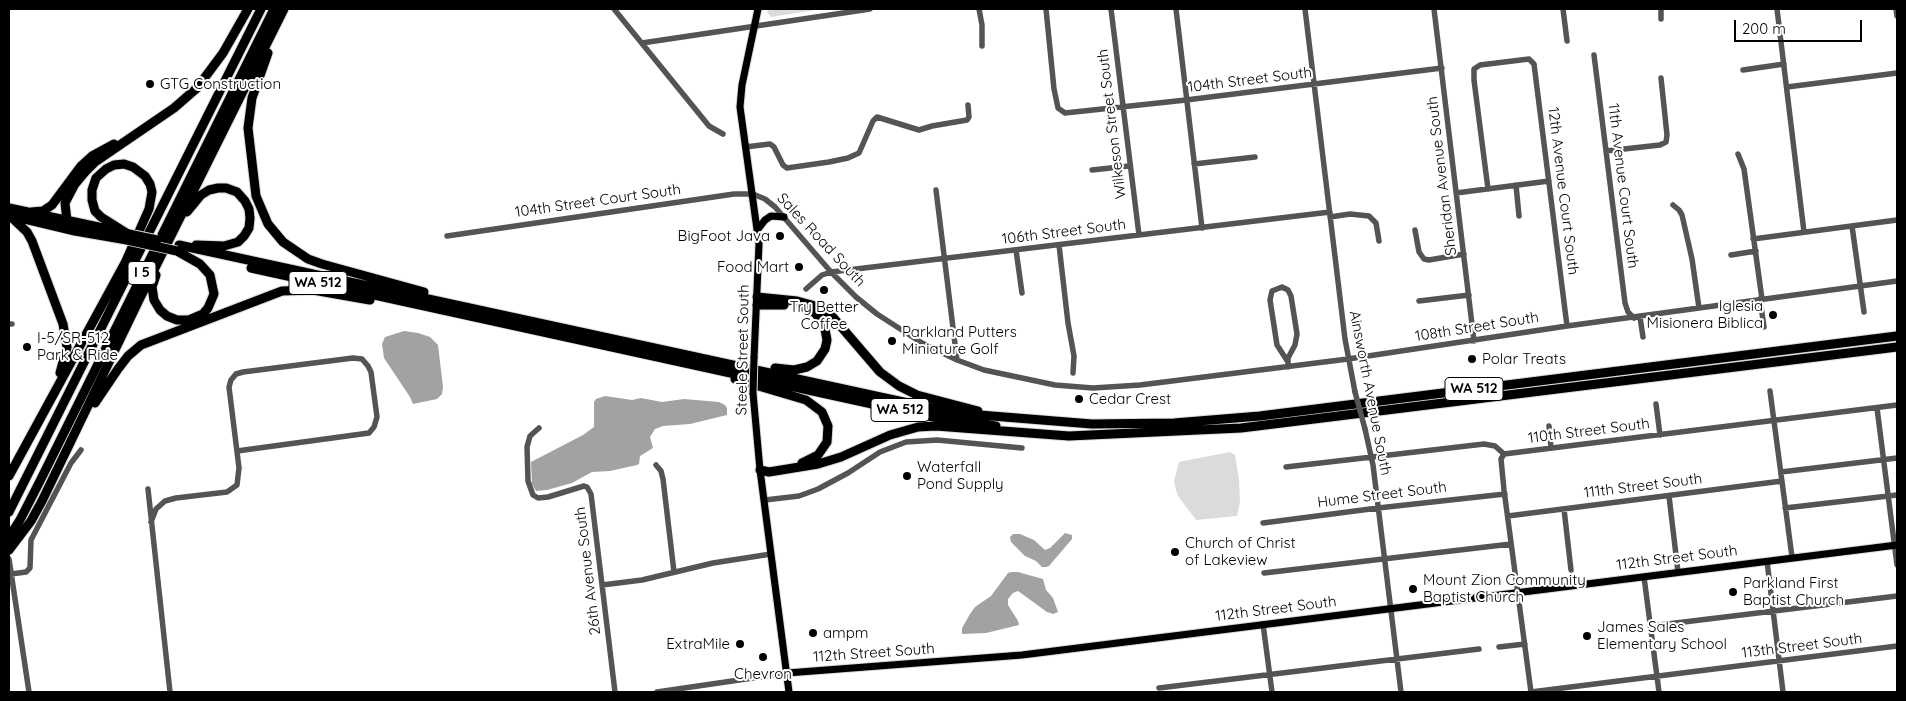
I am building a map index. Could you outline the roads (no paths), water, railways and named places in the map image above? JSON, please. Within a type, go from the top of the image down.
[{"type":"highway","points":[[75,231],[66,220],[64,211],[66,198],[85,172],[96,162],[154,123],[186,98],[210,72],[248,9]]},
{"type":"highway","name":"I 5","points":[[9,512],[261,9]]},
{"type":"highway","name":"I 5","points":[[9,537],[41,479],[274,9]]},
{"type":"highway","points":[[9,550],[38,508],[284,9]]},
{"type":"highway","points":[[284,9],[257,83],[249,117],[249,141],[256,196],[268,224],[289,247],[315,262],[430,294],[460,309]]},
{"type":"highway","points":[[31,212],[43,211],[52,205],[80,166],[92,156],[154,123]]},
{"type":"highway","points":[[9,476],[124,263],[151,205],[151,187],[142,173],[129,165],[114,165],[96,178],[92,190],[92,200],[95,210],[101,217],[128,236]]},
{"type":"highway","points":[[176,226],[199,196],[213,189],[226,188],[237,192],[245,200],[250,211],[248,230],[234,244],[178,248]]},
{"type":"highway","name":"WA 512","points":[[9,213],[31,212],[178,248],[693,360],[931,408],[967,414],[1092,424],[1174,423],[1260,416],[1897,336]]},
{"type":"highway","points":[[9,213],[27,232],[34,246],[62,318],[66,342],[66,354],[61,370],[21,453]]},
{"type":"highway","name":"WA 512","points":[[9,213],[75,231],[128,236]]},
{"type":"highway","points":[[161,257],[152,288],[155,303],[162,312],[172,318],[193,319],[203,314],[211,305],[214,294],[210,275],[204,267],[178,248]]},
{"type":"highway","points":[[76,433],[118,368],[141,345],[282,291],[313,290],[408,308],[460,309]]},
{"type":"highway","points":[[693,360],[712,357],[765,367],[794,370],[811,366],[820,357],[827,344],[827,335],[822,320],[815,313],[799,306],[757,301]]},
{"type":"highway","points":[[757,301],[804,302],[825,310],[880,372],[909,391],[956,406],[1013,418]]},
{"type":"highway","name":"WA 512","points":[[693,360],[927,416],[1010,428],[1111,434],[1241,428],[1897,347]]},
{"type":"highway","points":[[693,360],[703,370],[806,400],[824,414],[828,426],[828,438],[818,456],[801,463],[770,466],[760,470]]},
{"type":"highway","points":[[760,470],[769,472],[818,464],[851,453],[890,435],[924,427],[1053,435],[1111,434]]},
{"type":"main road","name":"Steele Street South","points":[[758,9],[741,94],[741,121],[760,251],[753,393],[760,470],[789,692]]},
{"type":"main road","points":[[758,229],[771,216],[784,217]]},
{"type":"main road","name":"112th Street South","points":[[787,673],[1002,657],[1896,545]]},
{"type":"street","points":[[614,9],[709,126],[723,134]]},
{"type":"street","points":[[642,43],[870,9]]},
{"type":"street","points":[[979,9],[982,25],[982,46]]},
{"type":"street","name":"104th Street South","points":[[1046,9],[1054,89],[1058,108],[1069,113],[1314,85],[1442,68]]},
{"type":"street","name":"Wilkeson Street South","points":[[1111,9],[1139,236]]},
{"type":"street","points":[[1176,9],[1202,228]]},
{"type":"street","name":"Ainsworth Avenue South","points":[[1305,9],[1348,359],[1372,457],[1401,692]]},
{"type":"street","name":"Sheridan Avenue South","points":[[1434,9],[1474,341]]},
{"type":"street","points":[[1563,9],[1567,41]]},
{"type":"street","points":[[1661,9],[1661,19]]},
{"type":"street","points":[[1777,9],[1804,232]]},
{"type":"street","points":[[1896,9],[1897,16]]},
{"type":"street","name":"11th Avenue Court South","points":[[1594,55],[1625,303],[1628,312],[1637,317],[1643,337]]},
{"type":"street","name":"12th Avenue Court South","points":[[1488,189],[1474,80],[1475,68],[1480,65],[1524,59],[1531,60],[1536,72],[1567,326]]},
{"type":"street","points":[[1743,70],[1784,64]]},
{"type":"street","points":[[1787,87],[1897,73]]},
{"type":"street","points":[[1606,151],[1660,145],[1666,142],[1667,133],[1661,78]]},
{"type":"street","points":[[745,147],[768,144],[774,148],[786,168],[829,162],[848,158],[859,153],[873,121],[877,117],[919,130],[967,120],[969,117],[968,105]]},
{"type":"street","points":[[1738,154],[1744,169],[1756,251],[1764,328]]},
{"type":"street","points":[[1194,164],[1255,157]]},
{"type":"street","points":[[1092,170],[1129,166]]},
{"type":"street","points":[[1456,193],[1548,181]]},
{"type":"street","points":[[1516,186],[1519,216]]},
{"type":"street","points":[[936,190],[958,360]]},
{"type":"street","name":"104th Street Court South","points":[[447,236],[734,194],[753,194]]},
{"type":"street","name":"Sales Road South","points":[[753,194],[770,202],[831,272],[877,314],[922,343],[958,360],[998,374],[1060,386]]},
{"type":"street","points":[[1673,205],[1682,215],[1692,259],[1699,308]]},
{"type":"street","name":"106th Street South","points":[[806,289],[822,275],[831,272],[1330,214],[1369,216],[1376,223],[1379,241]]},
{"type":"street","points":[[1753,239],[1897,220]]},
{"type":"street","points":[[1852,226],[1864,312]]},
{"type":"street","points":[[1415,230],[1421,256],[1427,260],[1464,254]]},
{"type":"street","points":[[1059,245],[1074,356],[1073,373]]},
{"type":"street","points":[[1016,250],[1022,294]]},
{"type":"street","points":[[1732,255],[1756,251]]},
{"type":"street","name":"108th Street South","points":[[1060,386],[1124,387],[1288,364],[1348,359],[1897,280]]},
{"type":"street","points":[[1282,287],[1290,292],[1297,334],[1296,345],[1289,355],[1288,364],[1277,345],[1270,299],[1272,290],[1282,287]]},
{"type":"street","points":[[1419,301],[1469,295]]},
{"type":"street","points":[[151,522],[154,511],[166,502],[176,498],[227,492],[237,485],[239,473],[229,391],[232,378],[238,373],[353,358],[360,358],[370,370],[376,420],[374,429],[366,434],[237,451]]},
{"type":"street","points":[[1770,391],[1792,557]]},
{"type":"street","points":[[1656,404],[1660,435]]},
{"type":"street","name":"110th Street South","points":[[1504,454],[1774,422],[1897,405]]},
{"type":"street","points":[[1877,408],[1896,545],[1897,565]]},
{"type":"street","points":[[1549,426],[1551,448]]},
{"type":"street","name":"26th Avenue South","points":[[539,428],[530,436],[527,444],[531,492],[535,497],[542,498],[581,486],[586,486],[589,489],[593,504],[614,692]]},
{"type":"street","points":[[764,500],[799,496],[818,489],[850,472],[880,452],[906,442],[937,440],[1022,448]]},
{"type":"street","points":[[1286,468],[1484,444],[1495,446],[1504,454],[1501,459],[1531,692]]},
{"type":"street","points":[[11,574],[24,572],[30,568],[31,540],[71,463],[81,450]]},
{"type":"street","points":[[1781,472],[1897,458]]},
{"type":"street","points":[[656,465],[661,471],[663,479],[674,572]]},
{"type":"street","name":"111th Street South","points":[[1508,516],[1782,481]]},
{"type":"street","points":[[148,489],[170,692]]},
{"type":"street","name":"Hume Street South","points":[[1262,523],[1505,494]]},
{"type":"street","points":[[1785,508],[1897,495]]},
{"type":"street","points":[[1669,496],[1678,572]]},
{"type":"street","points":[[1564,509],[1571,570]]},
{"type":"street","points":[[1264,573],[1511,544]]},
{"type":"street","points":[[602,585],[642,580],[727,560],[772,554]]},
{"type":"street","points":[[9,560],[29,692]]},
{"type":"street","points":[[1767,561],[1783,692]]},
{"type":"street","points":[[1644,577],[1659,692]]},
{"type":"street","points":[[1650,626],[1897,596]]},
{"type":"street","points":[[1263,624],[1272,692]]},
{"type":"street","points":[[1499,647],[1525,644]]},
{"type":"street","name":"113th Street South","points":[[1531,692],[1897,646]]},
{"type":"street","points":[[1159,688],[1479,649]]},
{"type":"street","name":"112th Street South","points":[[657,692],[787,673]]},
{"type":"place","name":"GTG Construction","points":[[150,84]]},
{"type":"place","name":"BigFoot Java","points":[[780,236]]},
{"type":"place","name":"Food Mart","points":[[799,267]]},
{"type":"place","name":"Try Better Coffee","points":[[824,290]]},
{"type":"place","name":"Iglesia Misionera Biblica","points":[[1773,315]]},
{"type":"place","name":"Parkland Putters Miniature Golf","points":[[892,341]]},
{"type":"place","name":"I-5/SR-512 Park & Ride","points":[[27,347]]},
{"type":"place","name":"Polar Treats","points":[[1472,359]]},
{"type":"place","name":"Cedar Crest","points":[[1079,399]]},
{"type":"place","name":"Waterfall Pond Supply","points":[[907,476]]},
{"type":"place","name":"Church of Christ of Lakeview","points":[[1175,552]]},
{"type":"place","name":"Mount Zion Community Baptist Church","points":[[1413,589]]},
{"type":"place","name":"Parkland First Baptist Church","points":[[1733,592]]},
{"type":"place","name":"ampm","points":[[813,633]]},
{"type":"place","name":"James Sales Elementary School","points":[[1587,636]]},
{"type":"place","name":"ExtraMile","points":[[740,644]]},
{"type":"place","name":"Chevron","points":[[763,657]]}]
